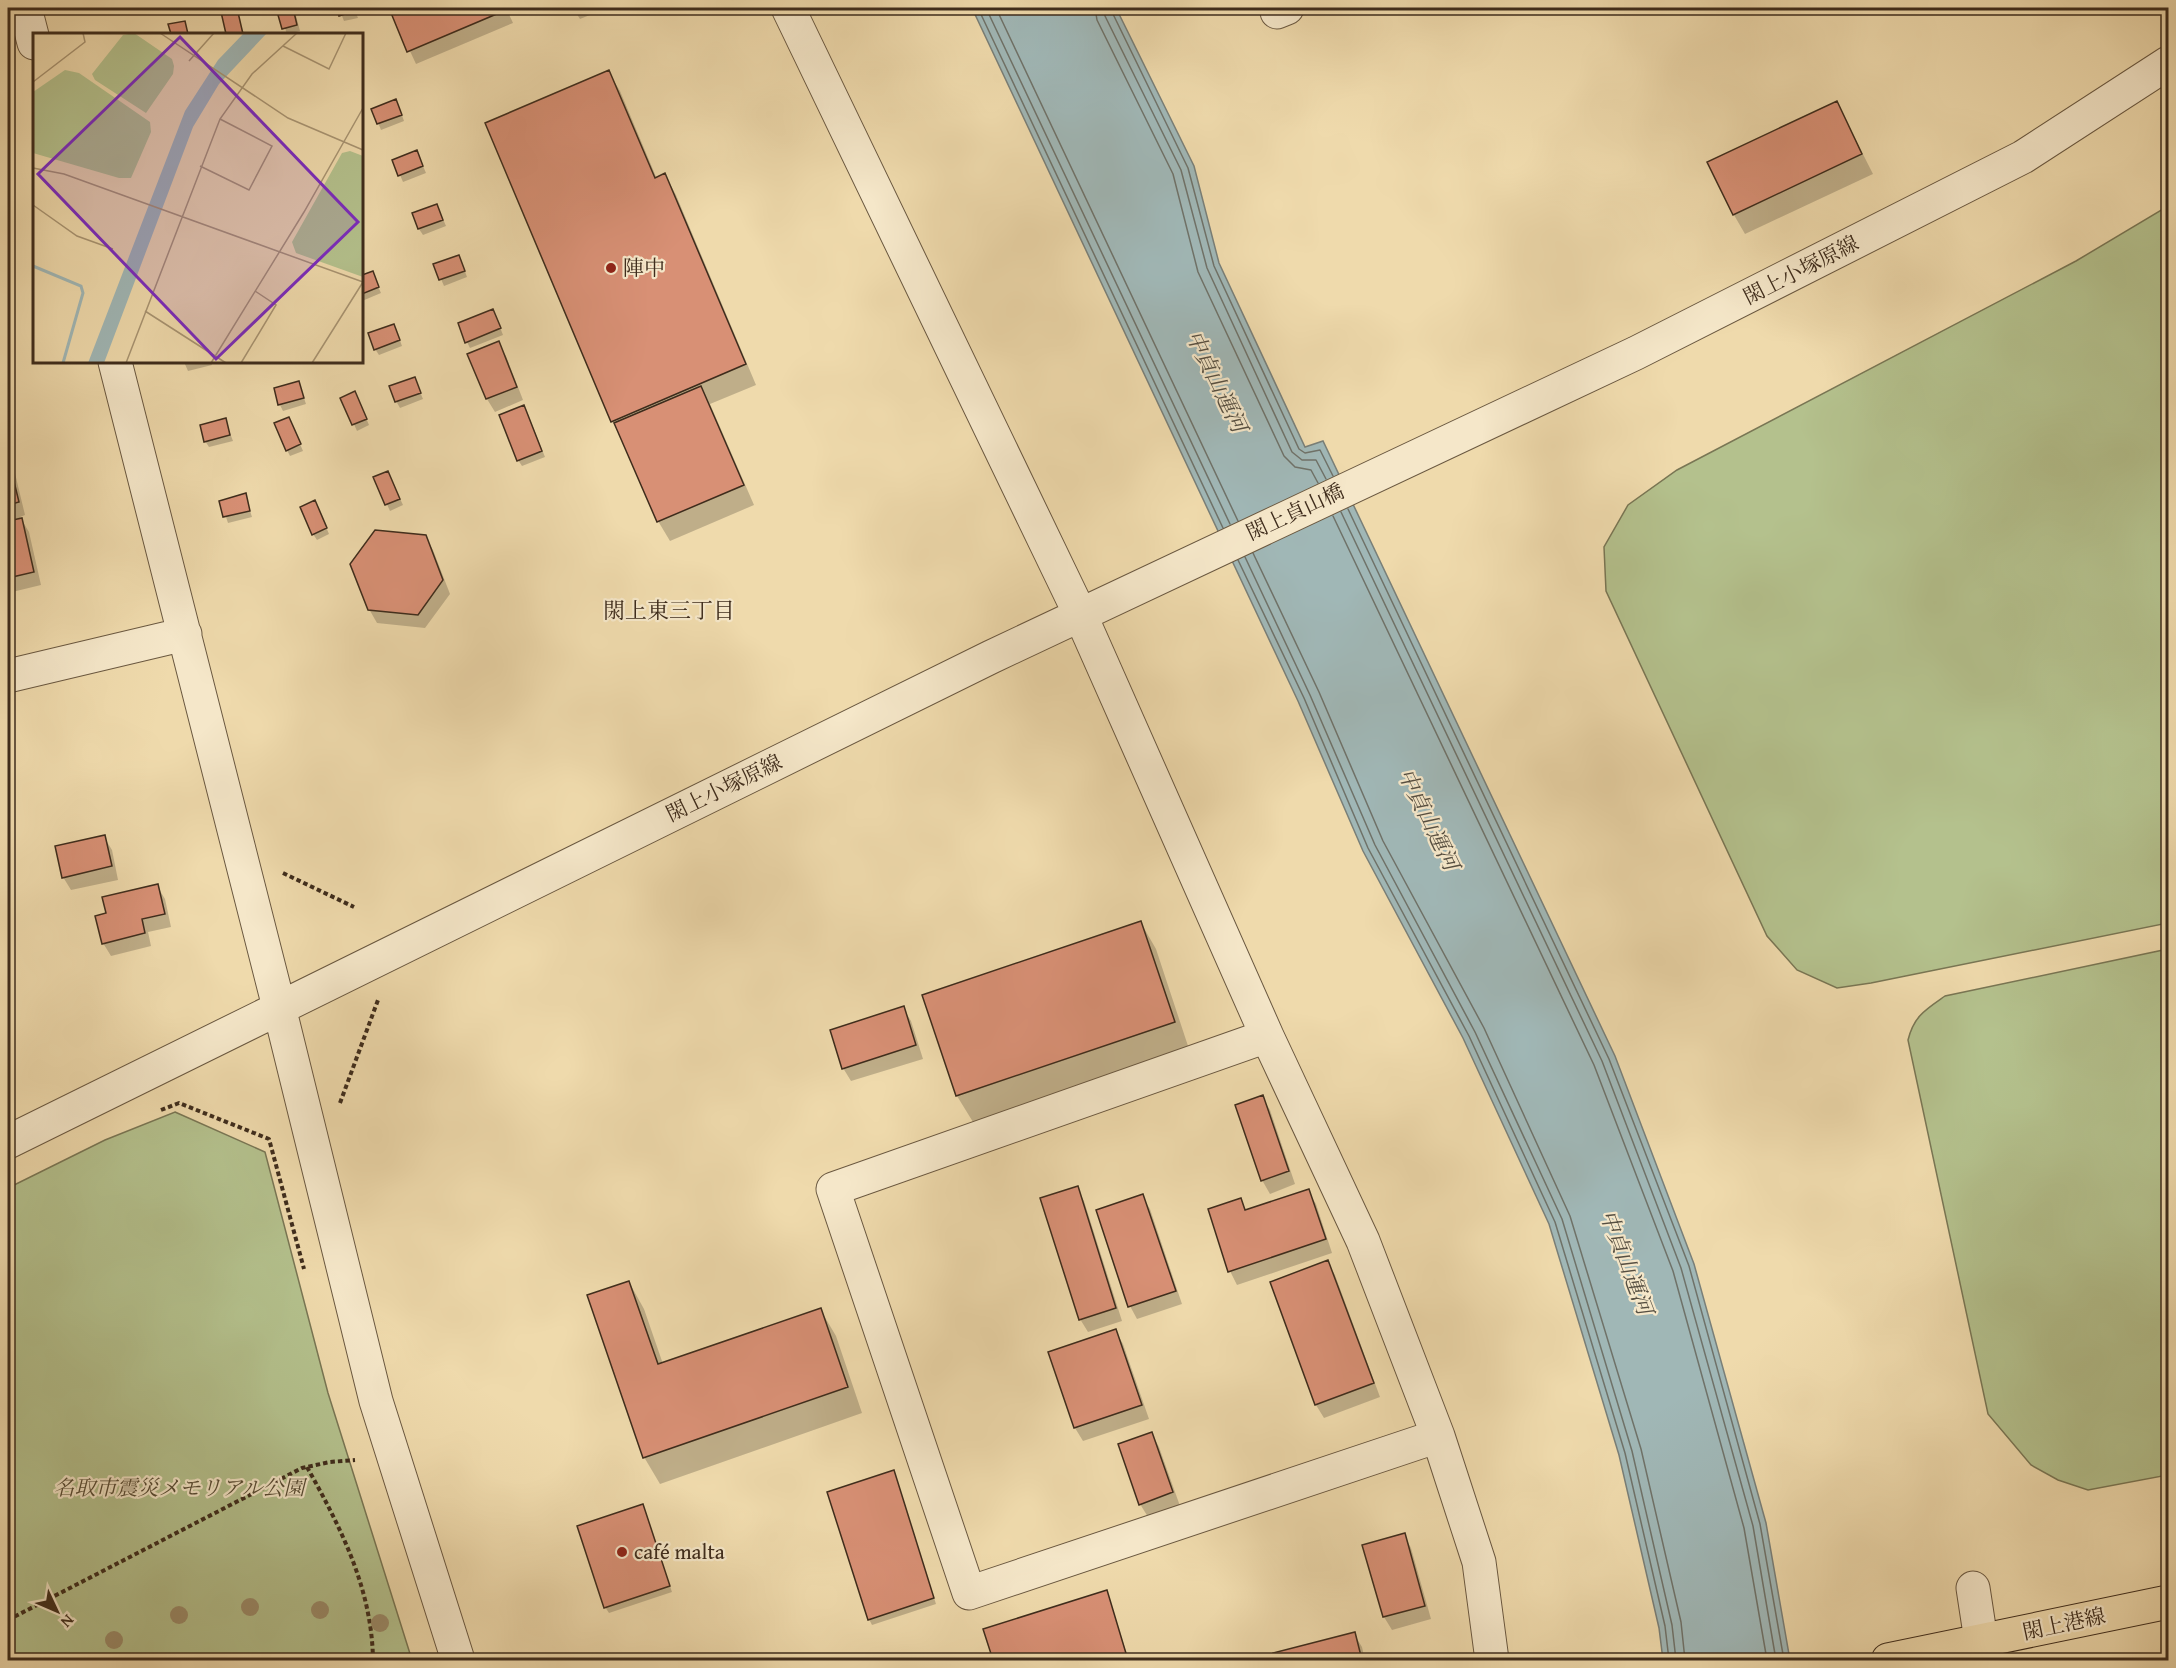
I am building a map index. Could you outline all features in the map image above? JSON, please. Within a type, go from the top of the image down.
[{"type":"main road","name":"閖上港線","points":[[1888,1660],[1982,1651],[2169,1602]]},
{"type":"street","points":[[788,8],[1080,614],[1267,1036],[1363,1242],[1438,1436],[1479,1562],[1492,1660]]},
{"type":"street","points":[[25,10],[33,39]]},
{"type":"street","name":"閖上小塚原線","points":[[1420,454],[1636,353],[2023,157],[2169,63]]},
{"type":"street","points":[[115,363],[279,1007],[376,1401],[458,1660]]},
{"type":"street","name":"閖上貞山橋","points":[[1170,571],[1420,454]]},
{"type":"street","name":"閖上小塚原線","points":[[8,1142],[1170,571]]},
{"type":"street","points":[[8,676],[185,634]]},
{"type":"street","points":[[1267,1036],[833,1189],[969,1593],[1438,1436]]},
{"type":"street","points":[[1973,1588],[1982,1651]]},
{"type":"path","points":[[338,1111],[382,989]]},
{"type":"path","points":[[159,1110],[178,1103],[268,1139],[305,1276]]},
{"type":"path","points":[[352,1451],[359,1471]]},
{"type":"path","points":[[8,1620],[307,1467],[355,1460]]},
{"type":"path","points":[[307,1467],[341,1529],[354,1563],[364,1596],[373,1660]]},
{"type":"green space","points":[[2168,206],[2168,923],[1837,988],[1797,970],[1767,936],[1606,591],[1604,547],[1628,505],[1677,470],[2076,261]]},
{"type":"green space","points":[[2168,949],[2168,1475],[2088,1490],[2058,1480],[2031,1465],[1988,1414],[1908,1040],[1921,1014],[1945,996]]},
{"type":"green space","name":"名取市震災メモリアル公園","points":[[175,1112],[265,1152],[328,1393],[412,1660],[8,1660],[8,1188],[105,1140]]},
{"type":"water","name":"中貞山運河","points":[[972,8],[1116,8],[1194,166],[1219,263],[1305,447],[1323,441],[1615,1056],[1694,1264],[1766,1523],[1790,1660],[1663,1660],[1659,1628],[1619,1455],[1549,1224],[1463,1038],[1363,851],[1298,701]]},
{"type":"building","points":[[237,8],[243,33],[226,33],[221,12]]},
{"type":"building","points":[[276,8],[293,8],[297,25],[282,29]]},
{"type":"building","points":[[337,8],[354,8],[355,11],[339,16]]},
{"type":"building","points":[[389,8],[505,8],[506,10],[407,52]]},
{"type":"building","points":[[185,21],[188,33],[171,33],[168,24]]},
{"type":"building","points":[[609,70],[655,178],[665,173],[746,364],[611,422],[485,123]]},
{"type":"building","points":[[396,99],[402,115],[377,124],[371,109]]},
{"type":"building","points":[[1837,101],[1862,154],[1733,215],[1707,162]]},
{"type":"building","points":[[417,150],[423,166],[398,176],[392,160]]},
{"type":"building","points":[[437,204],[443,220],[418,229],[412,213]]},
{"type":"building","points":[[459,255],[465,271],[439,280],[433,264]]},
{"type":"building","points":[[373,271],[379,287],[363,294],[363,275]]},
{"type":"building","points":[[493,309],[501,328],[465,343],[458,323]]},
{"type":"building","points":[[394,324],[400,340],[374,350],[368,333]]},
{"type":"building","points":[[499,341],[517,387],[486,399],[467,354]]},
{"type":"building","points":[[415,377],[421,393],[395,402],[389,386]]},
{"type":"building","points":[[299,381],[304,398],[278,405],[274,388]]},
{"type":"building","points":[[701,386],[744,485],[657,522],[614,423]]},
{"type":"building","points":[[355,391],[367,419],[352,425],[340,398]]},
{"type":"building","points":[[524,405],[542,451],[517,461],[499,415]]},
{"type":"building","points":[[289,417],[301,444],[286,451],[274,423]]},
{"type":"building","points":[[226,418],[230,435],[204,442],[200,425]]},
{"type":"building","points":[[8,457],[19,502],[8,505]]},
{"type":"building","points":[[388,471],[400,499],[385,505],[373,477]]},
{"type":"building","points":[[246,493],[250,511],[223,517],[219,501]]},
{"type":"building","points":[[315,500],[327,528],[312,535],[300,507]]},
{"type":"building","points":[[22,518],[34,572],[8,578],[8,521]]},
{"type":"building","points":[[375,530],[426,535],[443,580],[418,615],[368,610],[350,564]]},
{"type":"building","points":[[105,835],[112,866],[62,878],[55,846]]},
{"type":"building","points":[[158,884],[165,914],[142,919],[145,933],[102,944],[95,916],[106,913],[102,897]]},
{"type":"building","points":[[1141,921],[1175,1022],[956,1096],[922,995]]},
{"type":"building","points":[[904,1006],[916,1045],[842,1069],[830,1030]]},
{"type":"building","points":[[1263,1095],[1289,1171],[1261,1181],[1235,1105]]},
{"type":"building","points":[[1078,1186],[1116,1308],[1079,1320],[1040,1198]]},
{"type":"building","points":[[1309,1189],[1326,1239],[1228,1272],[1208,1209],[1241,1198],[1245,1210]]},
{"type":"building","points":[[1143,1194],[1176,1291],[1128,1307],[1096,1210]]},
{"type":"building","points":[[1328,1260],[1374,1383],[1315,1405],[1270,1282]]},
{"type":"building","points":[[629,1281],[658,1364],[821,1308],[848,1387],[643,1458],[587,1295]]},
{"type":"building","points":[[1116,1329],[1142,1405],[1074,1428],[1048,1352]]},
{"type":"building","points":[[1152,1432],[1173,1492],[1139,1505],[1118,1444]]},
{"type":"building","points":[[894,1470],[934,1598],[868,1620],[827,1492]]},
{"type":"building","points":[[643,1504],[670,1586],[604,1608],[577,1526]]},
{"type":"building","points":[[1405,1533],[1425,1606],[1383,1617],[1362,1545]]},
{"type":"building","points":[[1107,1590],[1128,1660],[993,1660],[983,1629]]},
{"type":"building","points":[[1355,1632],[1362,1660],[1275,1660],[1273,1653]]},
{"type":"place","name":"陣中","points":[[611,268]]},
{"type":"place","name":"café malta","points":[[622,1552]]},
{"type":"district","name":"閖上東三丁目","points":[[669,610]]}]
